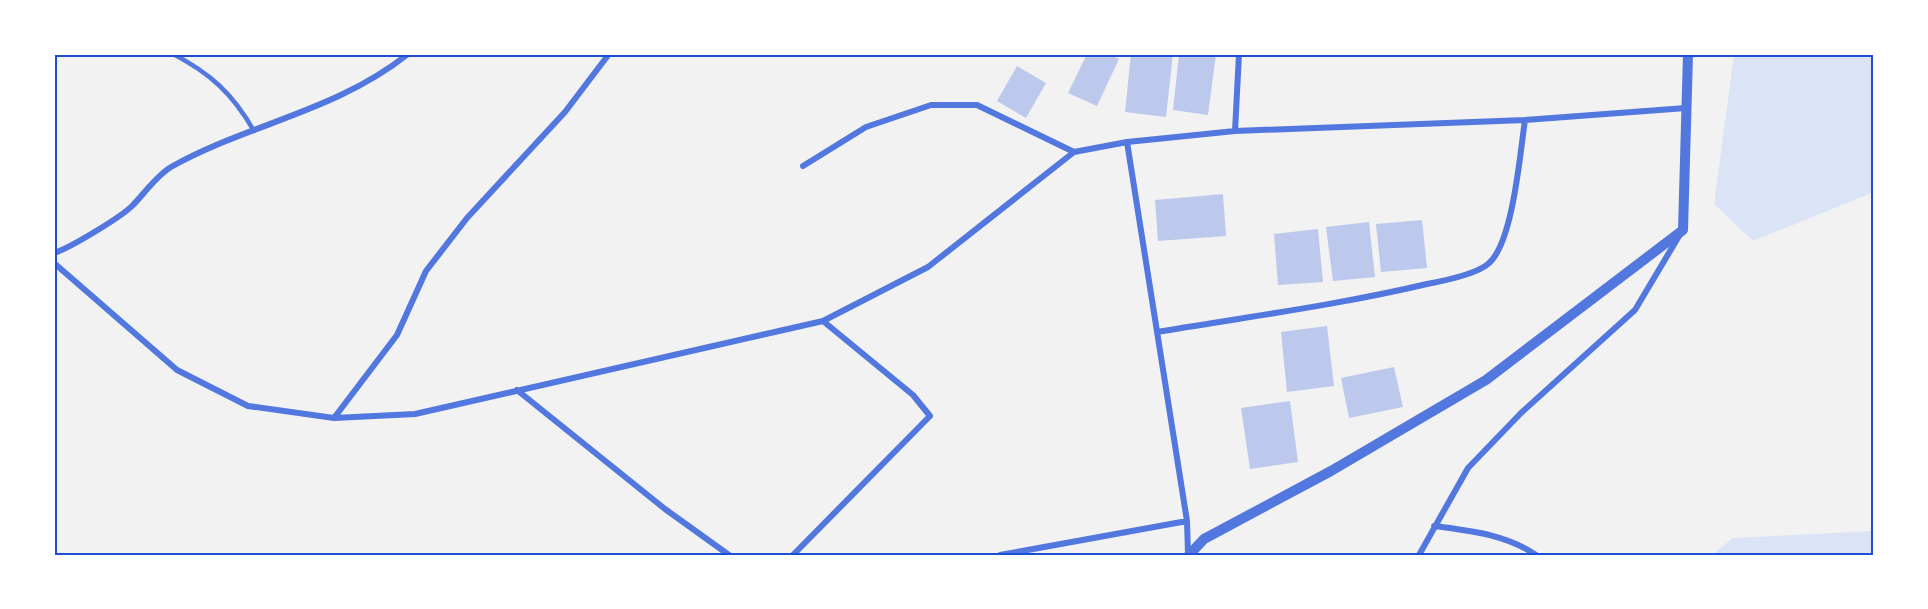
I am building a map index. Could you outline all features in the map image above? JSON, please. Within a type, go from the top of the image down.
[{"type":"street","points":[[54,253],[130,209],[168,169],[254,131],[340,98],[380,76],[408,54]]},
{"type":"street","points":[[334,418],[397,334],[426,271],[467,218],[565,112],[609,54]]},
{"type":"street","points":[[1235,131],[1239,54]]},
{"type":"street","points":[[1419,555],[1468,468],[1521,413],[1635,310],[1683,230],[1688,54]]},
{"type":"street","points":[[802,166],[866,127],[931,105],[977,105],[1074,152]]},
{"type":"street","points":[[54,263],[177,370],[248,406],[334,418],[416,414],[823,321],[928,267],[1074,152],[1127,142],[1235,131],[1525,120],[1686,108]]},
{"type":"street","points":[[1157,332],[1397,291],[1449,279],[1487,265],[1500,248],[1507,230],[1525,120]]},
{"type":"street","points":[[1127,142],[1187,520],[1188,555]]},
{"type":"street","points":[[1188,555],[1204,539],[1331,471],[1486,380],[1683,230]]},
{"type":"street","points":[[793,555],[930,416],[913,395],[823,321]]},
{"type":"street","points":[[518,390],[665,509],[729,555]]},
{"type":"street","points":[[1000,555],[1187,520]]},
{"type":"street","points":[[1434,526],[1474,531],[1517,542],[1536,555]]},
{"type":"lane","points":[[173,54],[214,79],[240,106],[254,131]]},
{"type":"shaded area","points":[[1734,54],[1874,54],[1874,192],[1753,241],[1714,204]]},
{"type":"shaded area","points":[[1874,531],[1874,555],[1712,555],[1733,538]]},
{"type":"building","points":[[1087,54],[1108,54],[1119,59],[1097,106],[1068,93]]},
{"type":"building","points":[[1131,54],[1173,54],[1166,117],[1125,112]]},
{"type":"building","points":[[1179,54],[1216,54],[1208,115],[1173,110]]},
{"type":"building","points":[[1017,66],[1046,83],[1026,118],[997,101]]},
{"type":"building","points":[[1223,194],[1226,236],[1158,241],[1155,200]]},
{"type":"building","points":[[1422,220],[1427,268],[1381,272],[1376,224]]},
{"type":"building","points":[[1369,222],[1375,277],[1333,281],[1326,227]]},
{"type":"building","points":[[1318,229],[1323,282],[1278,285],[1274,234]]},
{"type":"building","points":[[1327,326],[1334,386],[1287,392],[1281,332]]},
{"type":"building","points":[[1394,367],[1403,407],[1349,418],[1341,378]]},
{"type":"building","points":[[1290,401],[1298,462],[1250,469],[1241,408]]}]
